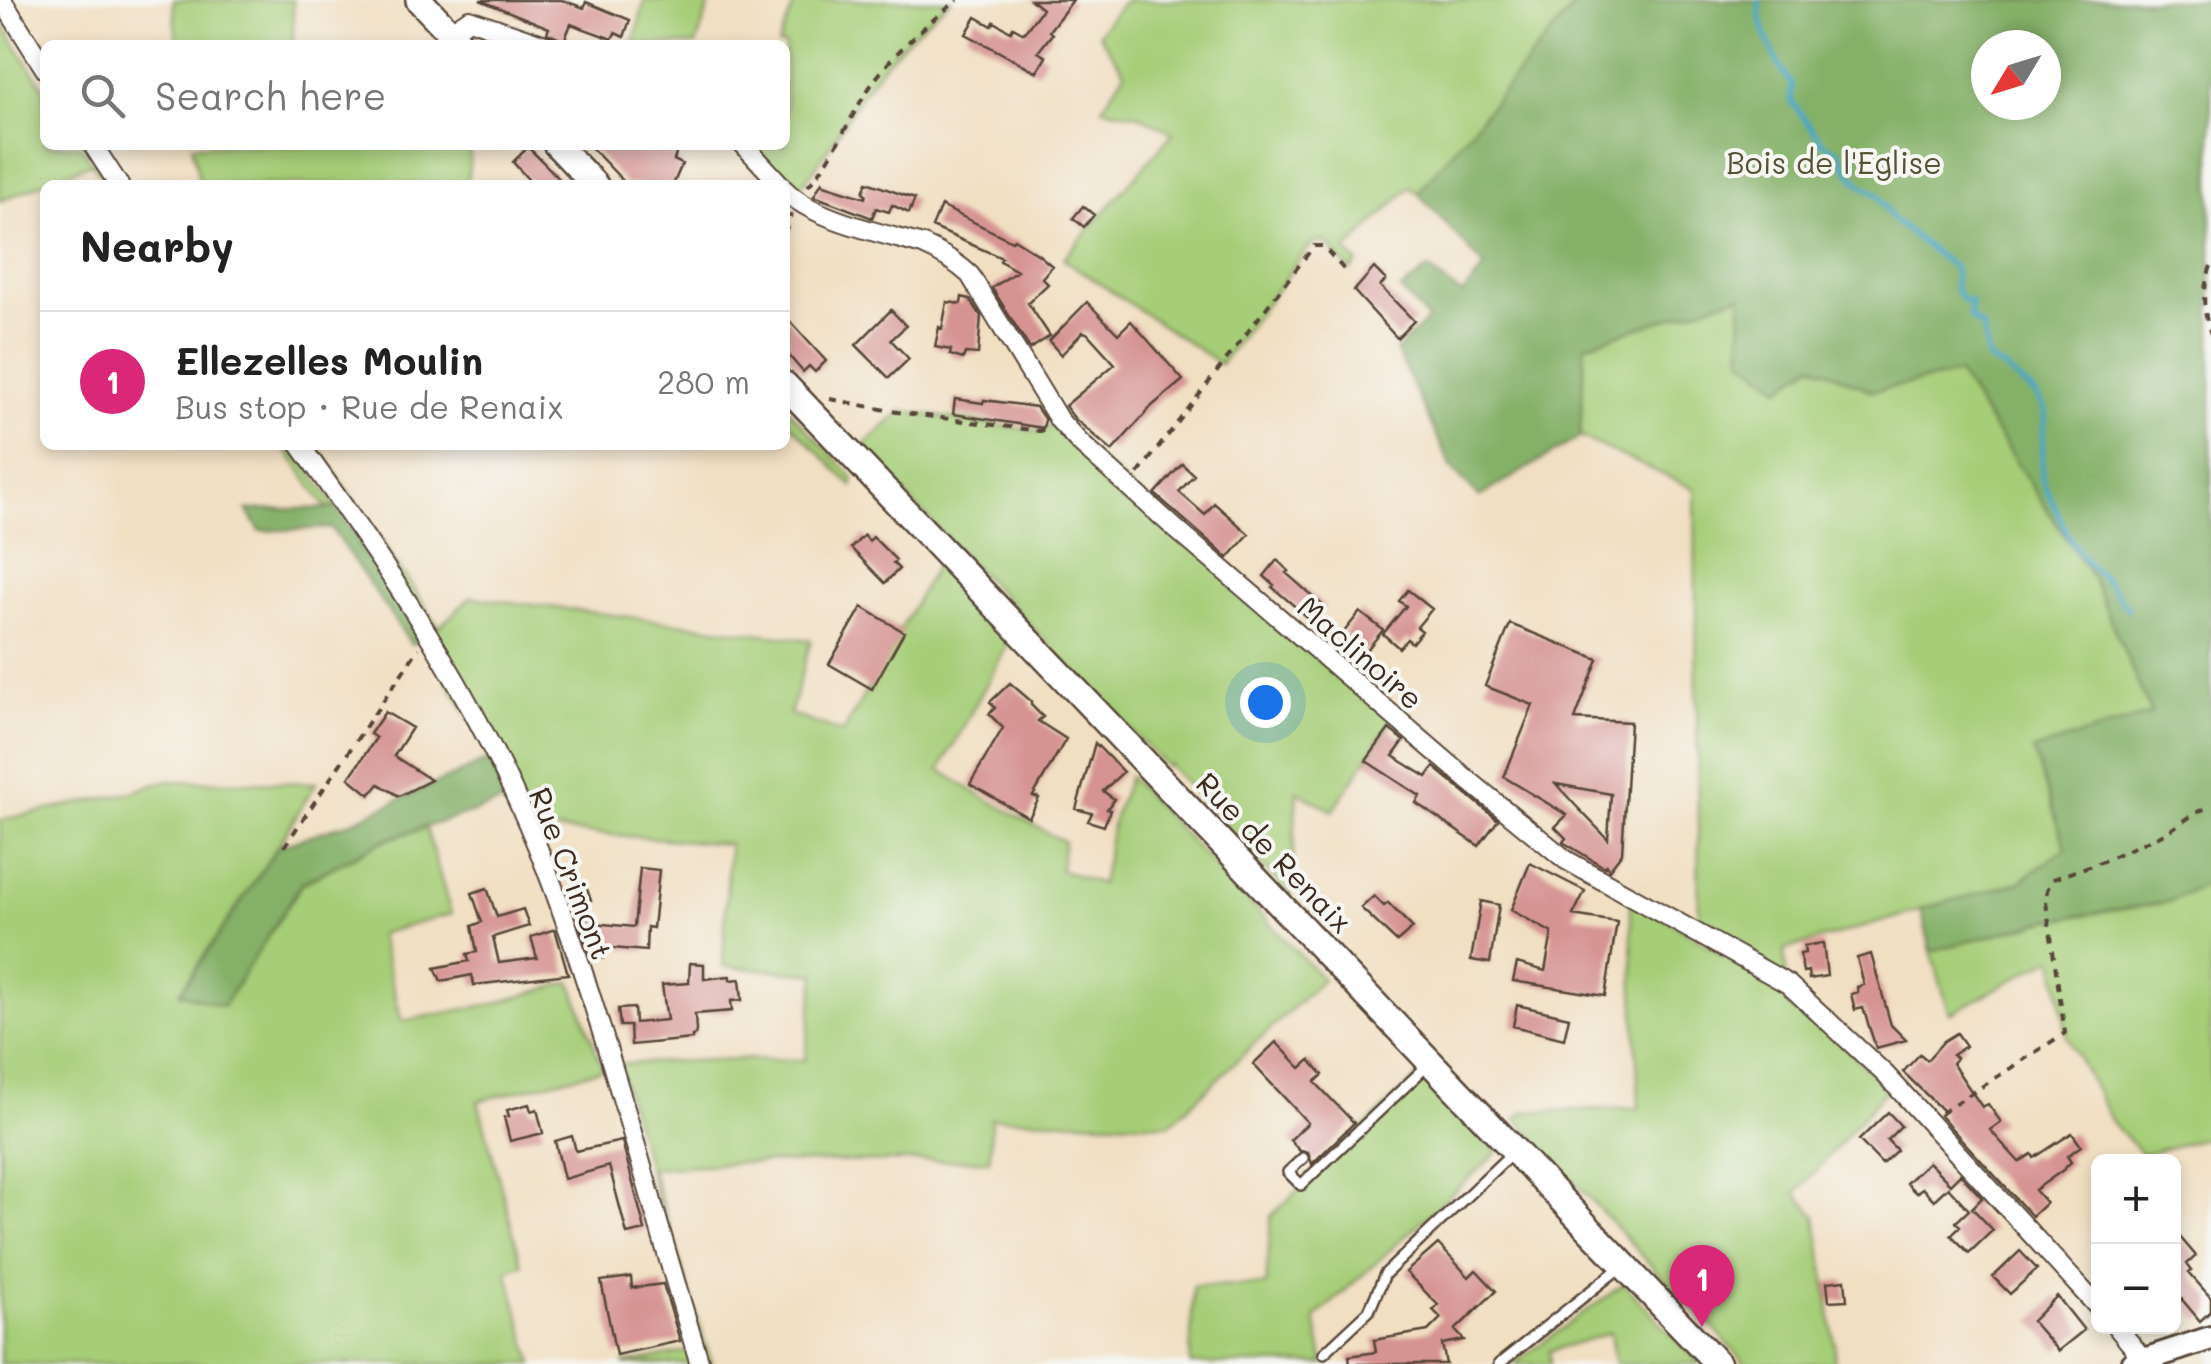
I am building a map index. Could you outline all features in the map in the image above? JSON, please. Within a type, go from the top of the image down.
[{"type":"main road","points":[[419,0],[456,39]]},
{"type":"main road","points":[[562,150],[590,180]]},
{"type":"main road","name":"Rue de Renaix","points":[[793,393],[1718,1364]]},
{"type":"street","points":[[2,0],[40,61]]},
{"type":"street","points":[[456,39],[469,18],[530,40]]},
{"type":"street","points":[[96,150],[116,180]]},
{"type":"street","name":"Maclinoire","points":[[749,150],[776,180]]},
{"type":"street","name":"Maclinoire","points":[[790,194],[823,214],[939,252],[961,267],[970,275],[1059,420],[1080,443],[1566,860],[1788,984],[1885,1074],[2091,1298]]},
{"type":"street","name":"Rue Crimont","points":[[303,450],[429,635],[492,748],[546,870],[610,1060],[700,1364]]},
{"type":"street","points":[[2121,1334],[2138,1362],[2211,1338]]},
{"type":"lane","points":[[1302,1158],[1288,1172],[1300,1185],[1431,1062]]},
{"type":"lane","points":[[1324,1353],[1370,1310],[1385,1274],[1514,1150]]},
{"type":"lane","points":[[1498,1364],[1624,1265]]},
{"type":"path","points":[[790,190],[822,168],[866,93],[898,51],[958,0]]},
{"type":"path","points":[[1129,486],[1314,246],[1323,246],[1348,274]]},
{"type":"path","points":[[2211,266],[2203,290],[2203,313],[2211,334]]},
{"type":"path","points":[[793,393],[1038,432],[1048,430],[1059,420]]},
{"type":"path","points":[[284,848],[429,635]]},
{"type":"path","points":[[1928,1122],[2066,1033],[2046,902],[2052,879],[2170,831],[2211,806]]},
{"type":"green space","points":[[173,0],[293,0],[293,40],[177,40]]},
{"type":"green space","points":[[645,0],[711,0],[698,40],[634,40]]},
{"type":"green space","points":[[796,0],[951,0],[884,64],[795,192],[790,180],[783,180],[754,150],[790,150],[790,40],[780,40]]},
{"type":"green space","points":[[1125,0],[1579,0],[1418,193],[1410,187],[1346,251],[1358,263],[1350,271],[1326,243],[1316,242],[1220,364],[1063,259],[1173,133],[1139,115],[1102,108],[1125,72],[1098,33]]},
{"type":"green space","name":"Bois de l'Eglise","points":[[1579,0],[2211,0],[2211,882],[2168,902],[2050,920],[1931,951],[1921,909],[2019,882],[2066,848],[2033,750],[2151,714],[2092,577],[1958,374],[1872,391],[1813,364],[1780,388],[1742,358],[1741,295],[1585,345],[1580,437],[1479,497],[1452,468],[1396,350],[1428,320],[1401,290],[1428,269],[1462,295],[1485,267],[1418,193]]},
{"type":"green space","points":[[0,20],[40,82],[40,150],[84,150],[108,180],[103,180],[91,163],[50,180],[40,180],[40,184],[0,201]]},
{"type":"green space","points":[[193,150],[470,150],[468,180],[199,180]]},
{"type":"green space","points":[[1742,295],[1813,364],[1872,391],[1958,374],[2092,577],[2152,715],[2066,848],[2019,882],[1784,950],[1787,981],[1699,932],[1695,489],[1580,437],[1584,345]]},
{"type":"green space","points":[[790,411],[854,478],[852,486],[790,423]]},
{"type":"green space","points":[[902,411],[1038,431],[1058,424],[1393,718],[1333,811],[1297,791],[1291,896],[864,451],[865,444]]},
{"type":"green space","points":[[286,450],[296,450],[337,508],[327,509]]},
{"type":"green space","points":[[310,450],[320,450],[439,627],[471,597],[811,640],[790,714],[843,733],[937,563],[1012,642],[940,770],[1064,842],[1060,870],[1101,884],[1113,820],[1129,777],[1323,979],[1170,1124],[991,1118],[990,1160],[651,1168],[712,1364],[706,1364],[618,1064],[805,1060],[816,974],[723,966],[729,844],[536,829]]},
{"type":"green space","points":[[337,508],[422,638],[411,644],[331,528],[260,531],[247,510]]},
{"type":"green space","points":[[491,759],[508,801],[387,839],[302,883],[223,1006],[180,993],[278,846],[348,823]]},
{"type":"green space","points":[[164,781],[316,783],[180,992],[223,1005],[302,884],[387,839],[426,828],[451,914],[379,934],[402,1021],[493,1004],[571,982],[603,1069],[478,1101],[522,1265],[507,1270],[533,1364],[0,1364],[0,820],[130,793]]},
{"type":"green space","points":[[2211,882],[2211,1136],[2142,1154],[2113,1124],[2067,1036],[2054,957],[1950,1014],[1931,951],[2050,920],[2168,902]]},
{"type":"green space","points":[[1630,897],[1802,1003],[1887,1089],[1796,1193],[1816,1216],[1835,1346],[1834,1364],[1746,1364],[1517,1119],[1523,1112],[1639,1108]]},
{"type":"green space","points":[[1423,1072],[1498,1152],[1315,1318],[1324,1364],[1190,1364],[1193,1286],[1266,1285],[1271,1216]]},
{"type":"green space","points":[[1624,1284],[1700,1364],[1615,1364],[1610,1333],[1549,1351],[1550,1364],[1513,1364]]},
{"type":"green space","points":[[690,1351],[694,1364],[623,1364]]},
{"type":"building","points":[[480,0],[562,0],[584,8],[586,2],[630,20],[624,37],[615,33],[612,39],[571,24],[562,40],[547,33],[549,28]]},
{"type":"building","points":[[1031,0],[1073,0],[1038,52],[1046,57],[1037,72],[966,34],[976,17],[992,26],[994,22],[1024,33],[1042,9]]},
{"type":"building","points":[[525,150],[531,150],[560,180],[529,180],[513,162]]},
{"type":"building","points":[[594,150],[677,150],[674,160],[682,164],[675,180],[622,180]]},
{"type":"building","points":[[822,182],[865,198],[867,182],[915,199],[909,213],[892,205],[889,212],[876,208],[872,218],[814,196]]},
{"type":"building","points":[[941,206],[1014,239],[1052,266],[1042,278],[1048,284],[1028,303],[1050,336],[1030,349],[992,288],[1017,271],[1000,261],[1002,258],[932,227]]},
{"type":"building","points":[[1083,206],[1094,215],[1084,227],[1073,218]]},
{"type":"building","points":[[1374,268],[1386,280],[1380,286],[1414,321],[1397,338],[1354,291]]},
{"type":"building","points":[[962,297],[970,299],[981,316],[978,354],[965,353],[963,359],[950,355],[951,350],[935,347],[947,302],[961,304]]},
{"type":"building","points":[[1087,302],[1118,334],[1131,321],[1183,380],[1152,406],[1112,451],[1065,406],[1115,364],[1087,333],[1083,332],[1061,355],[1049,341]]},
{"type":"building","points":[[891,310],[906,326],[891,340],[909,359],[889,378],[856,345]]},
{"type":"building","points":[[790,321],[826,361],[815,372],[809,366],[803,372],[790,357]]},
{"type":"building","points":[[955,399],[1036,407],[1045,420],[1043,428],[953,414]]},
{"type":"building","points":[[1182,464],[1194,475],[1179,492],[1205,515],[1214,503],[1249,534],[1228,558],[1155,494]]},
{"type":"building","points":[[864,535],[869,541],[873,537],[896,560],[893,563],[899,569],[885,583],[851,548]]},
{"type":"building","points":[[1277,560],[1325,607],[1312,621],[1264,576]]},
{"type":"building","points":[[1408,590],[1432,609],[1417,627],[1422,631],[1412,643],[1407,639],[1399,648],[1383,634],[1406,606],[1399,601]]},
{"type":"building","points":[[862,607],[904,632],[872,689],[829,664]]},
{"type":"building","points":[[1360,612],[1383,630],[1366,651],[1343,633]]},
{"type":"building","points":[[1510,624],[1598,659],[1575,719],[1630,722],[1622,853],[1609,870],[1563,842],[1566,838],[1555,827],[1567,815],[1504,777],[1533,705],[1485,686]],"holes":[[[1556,784],[1611,794],[1608,839]]]},
{"type":"building","points":[[1010,683],[1043,717],[1038,721],[1066,739],[1033,796],[1039,798],[1029,818],[970,784],[1003,728],[989,714],[995,708],[990,702]]},
{"type":"building","points":[[385,712],[412,728],[394,756],[431,780],[399,796],[379,784],[370,795],[349,778],[376,738],[370,734]]},
{"type":"building","points":[[1389,729],[1404,741],[1393,756],[1427,777],[1434,767],[1498,820],[1479,846],[1416,803],[1420,796],[1366,761]]},
{"type":"building","points":[[1095,743],[1123,772],[1103,791],[1114,799],[1107,809],[1110,810],[1104,826],[1088,821],[1092,813],[1076,809]]},
{"type":"building","points":[[1530,863],[1585,891],[1573,915],[1617,922],[1605,996],[1513,981],[1517,963],[1545,971],[1552,933],[1511,910]]},
{"type":"building","points":[[640,868],[659,870],[653,928],[647,927],[646,951],[600,947],[603,958],[591,957],[578,921],[591,917],[593,923],[634,927]]},
{"type":"building","points":[[585,884],[591,900],[574,906],[568,890]]},
{"type":"building","points":[[487,888],[497,917],[523,909],[529,926],[493,937],[499,963],[537,958],[531,937],[555,929],[568,974],[474,985],[472,975],[441,981],[435,968],[469,961],[467,954],[477,952],[472,926],[482,922],[472,893]]},
{"type":"building","points":[[1374,896],[1384,906],[1388,903],[1413,928],[1397,942],[1361,908]]},
{"type":"building","points":[[1481,901],[1499,905],[1490,963],[1471,960]]},
{"type":"building","points":[[1823,943],[1827,976],[1809,979],[1808,971],[1803,972],[1800,954],[1805,953],[1804,946]]},
{"type":"building","points":[[1871,954],[1891,1025],[1906,1040],[1876,1048],[1863,1008],[1855,1010],[1851,994],[1864,985],[1857,958]]},
{"type":"building","points":[[690,963],[704,964],[704,979],[740,979],[742,1000],[731,1001],[732,1011],[695,1014],[696,1031],[692,1039],[631,1045],[630,1026],[620,1026],[618,1009],[634,1008],[635,1023],[667,1020],[662,985],[689,983]]},
{"type":"building","points":[[1517,1005],[1569,1017],[1564,1039],[1513,1026]]},
{"type":"building","points":[[1957,1033],[1966,1046],[1952,1055],[1956,1058],[1952,1063],[1982,1107],[1988,1104],[2001,1122],[1990,1130],[2019,1162],[2032,1154],[2034,1158],[2072,1133],[2081,1146],[2067,1156],[2071,1162],[2063,1170],[2035,1190],[2046,1203],[2032,1216],[1942,1118],[1944,1112],[1903,1072],[1920,1054],[1927,1060]]},
{"type":"building","points":[[1276,1042],[1301,1068],[1310,1060],[1323,1075],[1315,1082],[1354,1123],[1312,1164],[1308,1152],[1300,1151],[1290,1140],[1308,1123],[1253,1064]]},
{"type":"building","points":[[529,1104],[531,1111],[537,1109],[543,1133],[510,1141],[504,1117],[509,1116],[507,1110]]},
{"type":"building","points":[[1888,1112],[1901,1126],[1887,1140],[1897,1150],[1882,1164],[1859,1140]]},
{"type":"building","points":[[572,1136],[576,1151],[622,1141],[645,1230],[627,1234],[609,1166],[564,1179],[555,1141]]},
{"type":"building","points":[[1928,1162],[1950,1184],[1960,1174],[1982,1198],[1972,1208],[1993,1230],[1969,1253],[1951,1235],[1960,1226],[1956,1222],[1969,1210],[1948,1187],[1934,1200],[1922,1188],[1916,1193],[1906,1183]]},
{"type":"building","points":[[2181,1238],[2196,1256],[2187,1264],[2192,1271],[2189,1273],[2211,1298],[2211,1311],[2200,1321],[2181,1298]]},
{"type":"building","points":[[1438,1244],[1469,1277],[1476,1270],[1496,1291],[1455,1330],[1464,1340],[1442,1344],[1446,1364],[1350,1364],[1349,1356],[1376,1352],[1374,1340],[1428,1331],[1441,1318],[1433,1310],[1438,1305],[1406,1272]]},
{"type":"building","points":[[2020,1251],[2037,1269],[2010,1294],[1993,1277]]},
{"type":"building","points":[[631,1277],[632,1288],[663,1284],[680,1341],[616,1355],[601,1281]]},
{"type":"building","points":[[1845,1280],[1847,1300],[1829,1301],[1827,1282]]},
{"type":"building","points":[[2057,1296],[2084,1330],[2058,1351],[2032,1321]]},
{"type":"waterway","points":[[1759,0],[1769,44],[1792,84],[1791,101],[1823,143],[1839,152],[1861,185],[1877,194],[1892,219],[1954,268],[1956,291],[1965,302],[1971,301],[1970,318],[1983,328],[1989,360],[2036,395],[2046,412],[2042,480],[2070,539],[2128,609]]},
{"type":"place","name":"Ellezelles Moulin","points":[[1702,1327]]}]
